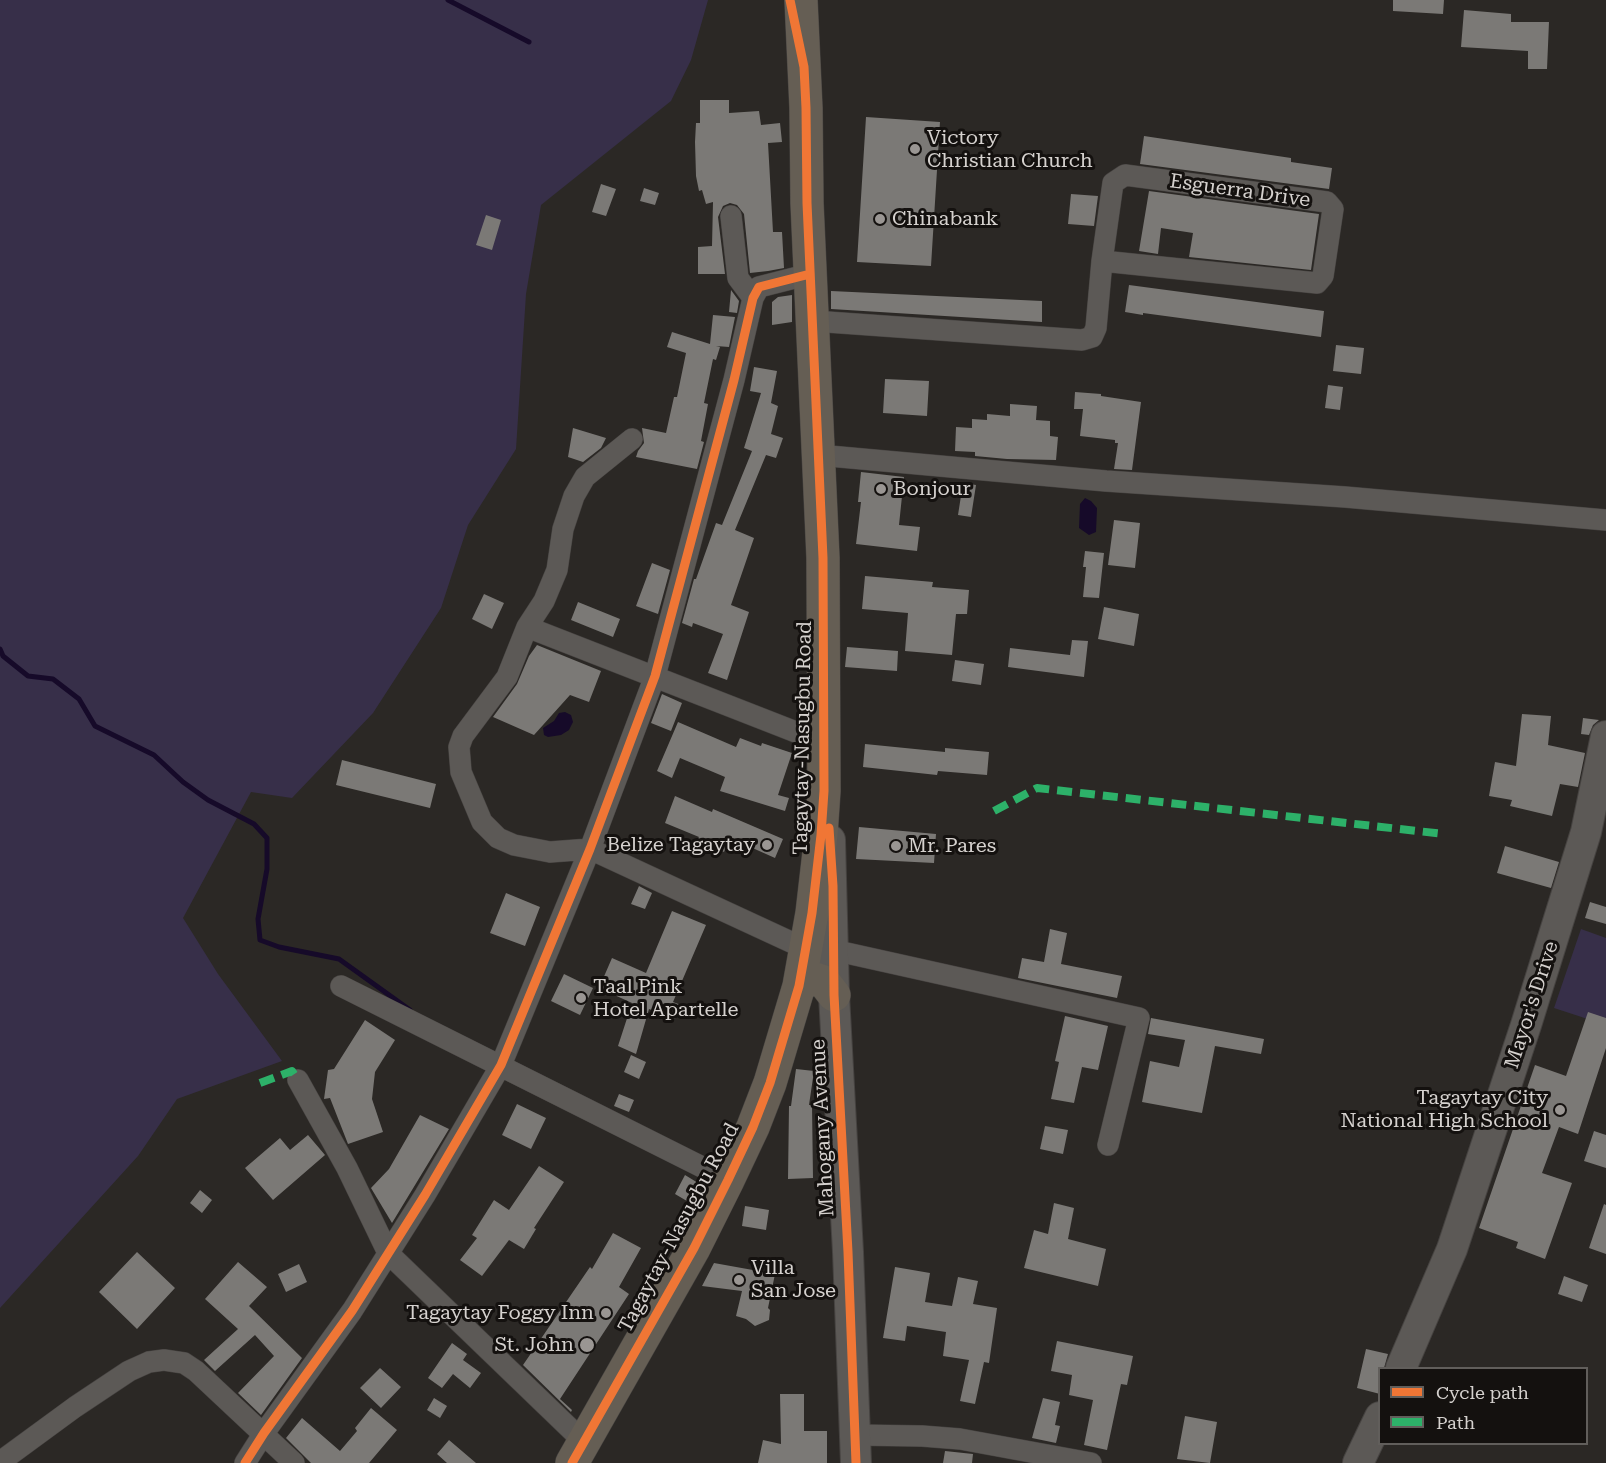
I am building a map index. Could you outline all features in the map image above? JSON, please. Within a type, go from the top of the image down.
[{"type":"main road","name":"Tagaytay-Nasugbu Road","points":[[790,0],[804,67]]},
{"type":"main road","name":"Tagaytay-Nasugbu Road","points":[[578,1452],[694,1248],[728,1180],[770,1083],[799,986],[820,950],[817,876],[824,791],[823,558],[810,274],[801,0]]},
{"type":"main road","name":"Tagaytay-Nasugbu Road","points":[[804,67],[812,0]]},
{"type":"main road","points":[[799,986],[807,981],[824,982],[834,995]]},
{"type":"street","name":"Esguerra Drive","points":[[813,321],[1083,340],[1092,337],[1096,328],[1102,261],[1113,183],[1125,175],[1327,202],[1333,209],[1323,276],[1317,283],[1102,261]]},
{"type":"street","points":[[731,216],[738,278],[753,298]]},
{"type":"street","points":[[245,1463],[352,1311],[425,1195],[501,1065],[590,849],[655,676],[734,380],[753,298],[759,287],[810,274]]},
{"type":"street","points":[[632,439],[585,477],[574,496],[563,529],[557,570],[544,601],[527,627],[507,677],[463,736],[459,747],[461,772],[482,822],[498,838],[514,845],[550,852],[590,849],[820,950],[1138,1018],[1108,1145]]},
{"type":"street","points":[[818,455],[1106,481],[1345,497],[1606,520]]},
{"type":"street","points":[[527,627],[824,743]]},
{"type":"street","name":"Mayor's Drive","points":[[1401,1367],[1452,1249],[1526,1025],[1586,832],[1606,736]]},
{"type":"street","name":"Mahogany Avenue","points":[[820,950],[834,995],[856,1449]]},
{"type":"street","points":[[341,986],[728,1180]]},
{"type":"street","points":[[298,1080],[346,1168],[388,1253],[578,1452]]},
{"type":"street","points":[[0,1462],[129,1371],[149,1362],[164,1360],[184,1364],[196,1371],[294,1463]]},
{"type":"street","points":[[1358,1463],[1378,1421]]},
{"type":"street","points":[[856,1449],[922,1436],[960,1439],[1091,1463]]},
{"type":"shaded area","points":[[0,0],[708,0],[691,60],[671,101],[541,205],[526,294],[516,449],[468,525],[441,608],[373,713],[292,798],[251,792],[183,918],[218,974],[282,1061],[177,1099],[138,1156],[0,1308]]},
{"type":"shaded area","points":[[1085,498],[1097,508],[1096,532],[1089,535],[1079,528],[1080,504]]},
{"type":"shaded area","points":[[565,712],[571,715],[573,722],[569,730],[561,735],[548,737],[544,735],[543,728],[554,721],[559,713]]},
{"type":"shaded area","points":[[1581,929],[1606,938],[1606,1025],[1554,1008]]},
{"type":"building","points":[[1393,0],[1444,0],[1443,14],[1393,11]]},
{"type":"building","points":[[1464,10],[1511,14],[1511,22],[1549,22],[1547,69],[1528,69],[1528,51],[1461,47]]},
{"type":"building","points":[[700,100],[729,100],[729,113],[759,111],[761,125],[780,123],[782,142],[768,143],[773,232],[782,232],[784,268],[750,273],[744,214],[737,205],[730,203],[723,206],[718,217],[725,274],[698,274],[698,247],[712,246],[713,202],[706,204],[702,190],[699,191],[696,176],[696,123],[700,123]]},
{"type":"building","points":[[866,117],[940,122],[931,266],[857,262]]},
{"type":"building","points":[[1144,136],[1291,158],[1291,162],[1332,168],[1329,189],[1140,164]]},
{"type":"building","points":[[601,184],[616,189],[606,216],[592,212]]},
{"type":"building","points":[[644,188],[659,193],[655,205],[640,201]]},
{"type":"building","points":[[1149,191],[1319,214],[1311,270],[1189,257],[1193,233],[1161,228],[1158,254],[1139,251]]},
{"type":"building","points":[[1071,194],[1098,196],[1094,226],[1068,224]]},
{"type":"building","points":[[486,215],[501,220],[492,250],[476,245]]},
{"type":"building","points":[[1129,285],[1324,311],[1321,337],[1125,312]]},
{"type":"building","points":[[731,290],[739,301],[737,313],[729,312]]},
{"type":"building","points":[[831,291],[1042,301],[1042,322],[831,309]]},
{"type":"building","points":[[792,295],[792,322],[772,325],[772,302],[778,297]]},
{"type":"building","points":[[713,315],[735,317],[729,347],[716,346],[720,347],[716,360],[713,359],[704,403],[708,404],[701,441],[704,442],[697,469],[636,457],[644,443],[642,428],[666,433],[674,397],[677,397],[686,353],[667,347],[672,332],[710,344]]},
{"type":"building","points":[[1336,345],[1364,348],[1361,374],[1333,371]]},
{"type":"building","points":[[754,367],[777,371],[771,403],[778,406],[771,434],[783,438],[776,458],[766,455],[735,530],[754,538],[731,605],[749,612],[727,680],[708,673],[723,634],[693,623],[692,627],[682,623],[694,579],[696,579],[716,523],[722,525],[752,451],[744,448],[761,393],[750,391]]},
{"type":"building","points":[[885,379],[929,381],[927,416],[883,413]]},
{"type":"building","points":[[1328,385],[1343,387],[1340,410],[1325,408]]},
{"type":"building","points":[[1075,392],[1101,394],[1101,396],[1141,402],[1132,470],[1114,469],[1118,443],[1115,443],[1115,440],[1080,436],[1083,409],[1074,409]]},
{"type":"building","points":[[1010,404],[1037,406],[1036,420],[1050,421],[1050,436],[1058,437],[1056,460],[1007,459],[975,456],[975,452],[955,451],[956,427],[972,428],[972,419],[987,420],[987,414],[1010,416]]},
{"type":"building","points":[[573,428],[606,438],[601,448],[583,462],[568,457]]},
{"type":"building","points":[[861,472],[904,477],[899,525],[920,527],[917,551],[856,544],[861,502],[858,502]]},
{"type":"building","points":[[963,483],[976,485],[971,517],[958,515]]},
{"type":"building","points":[[1114,520],[1140,523],[1135,568],[1108,565]]},
{"type":"building","points":[[1085,551],[1104,553],[1099,598],[1083,597]]},
{"type":"building","points":[[652,563],[670,570],[658,614],[636,606]]},
{"type":"building","points":[[865,576],[933,582],[932,587],[969,590],[967,614],[956,614],[952,655],[905,651],[908,613],[862,609]]},
{"type":"building","points":[[484,594],[504,603],[492,629],[472,619]]},
{"type":"building","points":[[578,602],[620,619],[613,637],[571,620]]},
{"type":"building","points":[[1104,607],[1139,614],[1134,646],[1098,639]]},
{"type":"building","points":[[1072,640],[1088,641],[1084,677],[1008,667],[1010,648],[1070,655]]},
{"type":"building","points":[[537,645],[601,671],[589,702],[570,695],[534,735],[493,717],[517,684],[529,656]]},
{"type":"building","points":[[847,647],[898,651],[897,671],[845,667]]},
{"type":"building","points":[[955,660],[984,664],[981,685],[952,681]]},
{"type":"building","points":[[662,694],[682,703],[671,731],[651,723]]},
{"type":"building","points":[[1522,714],[1551,716],[1548,745],[1585,753],[1578,787],[1560,784],[1552,816],[1510,806],[1512,800],[1489,796],[1495,762],[1516,766]]},
{"type":"building","points":[[1583,718],[1599,720],[1593,725],[1589,735],[1581,734]]},
{"type":"building","points":[[678,722],[736,747],[740,738],[761,746],[762,743],[792,753],[778,795],[789,798],[785,811],[720,791],[725,777],[680,758],[672,778],[657,771]]},
{"type":"building","points":[[865,744],[945,752],[945,748],[989,752],[987,775],[938,771],[937,775],[863,767]]},
{"type":"building","points":[[342,760],[436,784],[430,808],[336,785]]},
{"type":"building","points":[[675,796],[712,812],[713,809],[783,839],[775,858],[730,838],[724,852],[697,840],[699,837],[665,823]]},
{"type":"building","name":"Mr. Pares","points":[[859,827],[936,834],[934,863],[856,859]]},
{"type":"building","points":[[1505,846],[1559,862],[1551,888],[1497,873]]},
{"type":"building","points":[[639,886],[652,893],[645,909],[631,904]]},
{"type":"building","points":[[506,893],[540,907],[525,946],[490,933]]},
{"type":"building","points":[[1590,902],[1606,907],[1606,924],[1585,918]]},
{"type":"building","points":[[672,911],[706,925],[673,1002],[681,1005],[675,1019],[649,1009],[636,1054],[618,1046],[632,1003],[599,988],[612,958],[646,973]]},
{"type":"building","points":[[1050,929],[1067,933],[1061,964],[1122,976],[1117,998],[1018,978],[1022,958],[1044,962]]},
{"type":"building","points":[[564,974],[593,988],[580,1015],[551,1001]]},
{"type":"building","points":[[1588,1012],[1606,1018],[1606,1048],[1578,1134],[1559,1127],[1542,1173],[1572,1183],[1545,1259],[1516,1248],[1518,1242],[1479,1228],[1535,1065],[1566,1076]]},
{"type":"building","points":[[1065,1016],[1108,1026],[1098,1070],[1082,1067],[1074,1103],[1051,1099],[1059,1062],[1055,1061]]},
{"type":"building","points":[[1151,1018],[1264,1039],[1261,1054],[1215,1046],[1202,1113],[1142,1102],[1150,1061],[1179,1067],[1185,1040],[1148,1034]]},
{"type":"building","points":[[365,1020],[395,1040],[375,1072],[372,1099],[383,1132],[348,1144],[330,1098],[324,1099],[328,1070],[334,1069]]},
{"type":"building","points":[[631,1055],[646,1062],[639,1079],[624,1072]]},
{"type":"building","points":[[796,1069],[814,1071],[809,1105],[812,1105],[813,1178],[788,1179],[789,1106],[791,1106]]},
{"type":"building","points":[[619,1094],[634,1100],[629,1112],[614,1106]]},
{"type":"building","points":[[517,1104],[546,1118],[531,1149],[502,1135]]},
{"type":"building","points":[[420,1115],[449,1129],[392,1223],[371,1188],[389,1169]]},
{"type":"building","points":[[1045,1126],[1068,1130],[1063,1154],[1040,1149]]},
{"type":"building","points":[[1594,1131],[1606,1135],[1606,1168],[1584,1161]]},
{"type":"building","points":[[308,1135],[325,1155],[273,1200],[245,1168],[280,1138],[290,1150]]},
{"type":"building","points":[[539,1166],[564,1182],[534,1228],[536,1229],[524,1249],[509,1240],[482,1276],[460,1260],[477,1238],[472,1235],[494,1200],[509,1210]]},
{"type":"building","points":[[685,1175],[703,1186],[692,1204],[675,1194]]},
{"type":"building","points":[[200,1190],[212,1200],[202,1213],[190,1203]]},
{"type":"building","points":[[1054,1203],[1074,1208],[1068,1239],[1106,1249],[1098,1286],[1024,1268],[1034,1230],[1048,1234]]},
{"type":"building","points":[[1604,1204],[1606,1205],[1606,1254],[1589,1248]]},
{"type":"building","points":[[745,1206],[769,1210],[766,1230],[742,1226]]},
{"type":"building","points":[[613,1233],[641,1248],[619,1287],[629,1294],[560,1399],[572,1410],[571,1412],[523,1365],[590,1267],[592,1269]]},
{"type":"building","points":[[137,1252],[175,1288],[137,1329],[99,1292]]},
{"type":"building","points":[[238,1262],[267,1287],[249,1306],[302,1358],[261,1415],[238,1393],[274,1356],[255,1335],[215,1371],[204,1360],[238,1329],[205,1299]]},
{"type":"building","name":"Villa San Jose","points":[[714,1263],[775,1274],[768,1308],[770,1310],[769,1320],[755,1326],[746,1319],[736,1316],[742,1291],[702,1286]]},
{"type":"building","points":[[299,1264],[307,1282],[286,1292],[278,1274]]},
{"type":"building","points":[[895,1267],[930,1273],[925,1302],[952,1306],[958,1277],[978,1281],[973,1304],[997,1308],[989,1363],[984,1362],[975,1404],[960,1401],[969,1360],[943,1356],[946,1332],[907,1326],[905,1341],[883,1338]]},
{"type":"building","points":[[1564,1276],[1588,1285],[1582,1302],[1558,1294]]},
{"type":"building","points":[[1057,1341],[1133,1356],[1127,1385],[1121,1384],[1107,1450],[1084,1445],[1093,1400],[1069,1395],[1072,1375],[1051,1371]]},
{"type":"building","points":[[452,1343],[467,1354],[463,1360],[481,1373],[470,1388],[453,1374],[442,1388],[428,1378]]},
{"type":"building","points":[[1366,1349],[1388,1354],[1384,1367],[1378,1367],[1378,1393],[1357,1388]]},
{"type":"building","points":[[380,1368],[401,1387],[381,1408],[360,1388]]},
{"type":"building","points":[[780,1394],[804,1394],[804,1431],[827,1431],[827,1463],[758,1463],[763,1440],[781,1444]]},
{"type":"building","points":[[434,1398],[447,1406],[440,1418],[427,1410]]},
{"type":"building","points":[[1043,1398],[1060,1402],[1055,1425],[1060,1426],[1056,1443],[1032,1438]]},
{"type":"building","points":[[371,1408],[397,1430],[369,1463],[311,1463],[286,1438],[302,1418],[340,1451],[357,1431],[355,1428]]},
{"type":"building","points":[[1185,1416],[1217,1422],[1210,1463],[1177,1459]]},
{"type":"building","points":[[449,1440],[476,1463],[447,1463],[437,1454]]},
{"type":"building","points":[[945,1451],[973,1454],[972,1463],[943,1463]]},
{"type":"waterway","points":[[448,0],[529,42]]},
{"type":"waterway","points":[[0,649],[3,656],[28,676],[53,679],[79,699],[95,726],[154,755],[183,782],[208,800],[254,824],[267,838],[267,869],[258,919],[260,940],[279,947],[339,959],[410,1010]]},
{"type":"marked path","points":[[994,811],[1037,788],[1444,834]]},
{"type":"marked path","points":[[260,1083],[292,1071],[298,1080]]},
{"type":"cycle path","points":[[572,1463],[694,1248],[753,1127],[770,1083],[799,986],[812,913],[824,791],[823,558],[807,203],[804,67],[790,0]]},
{"type":"cycle path","points":[[245,1463],[352,1311],[425,1195],[501,1065],[590,849],[655,676],[734,380],[753,298],[759,287],[810,274]]},
{"type":"cycle path","points":[[829,828],[833,886],[834,995],[848,1252],[856,1463]]},
{"type":"place","name":"Victory Christian Church","points":[[915,149]]},
{"type":"place","name":"Chinabank","points":[[880,219]]},
{"type":"place","name":"Bonjour","points":[[881,489]]},
{"type":"place","name":"Belize Tagaytay","points":[[767,845]]},
{"type":"place","name":"Mr. Pares","points":[[896,846]]},
{"type":"place","name":"Taal Pink Hotel Apartelle","points":[[581,998]]},
{"type":"place","name":"Tagaytay City National High School","points":[[1560,1110]]},
{"type":"place","name":"Villa San Jose","points":[[739,1280]]},
{"type":"place","name":"Tagaytay Foggy Inn","points":[[606,1313]]},
{"type":"place","name":"St. John","points":[[587,1345]]}]
